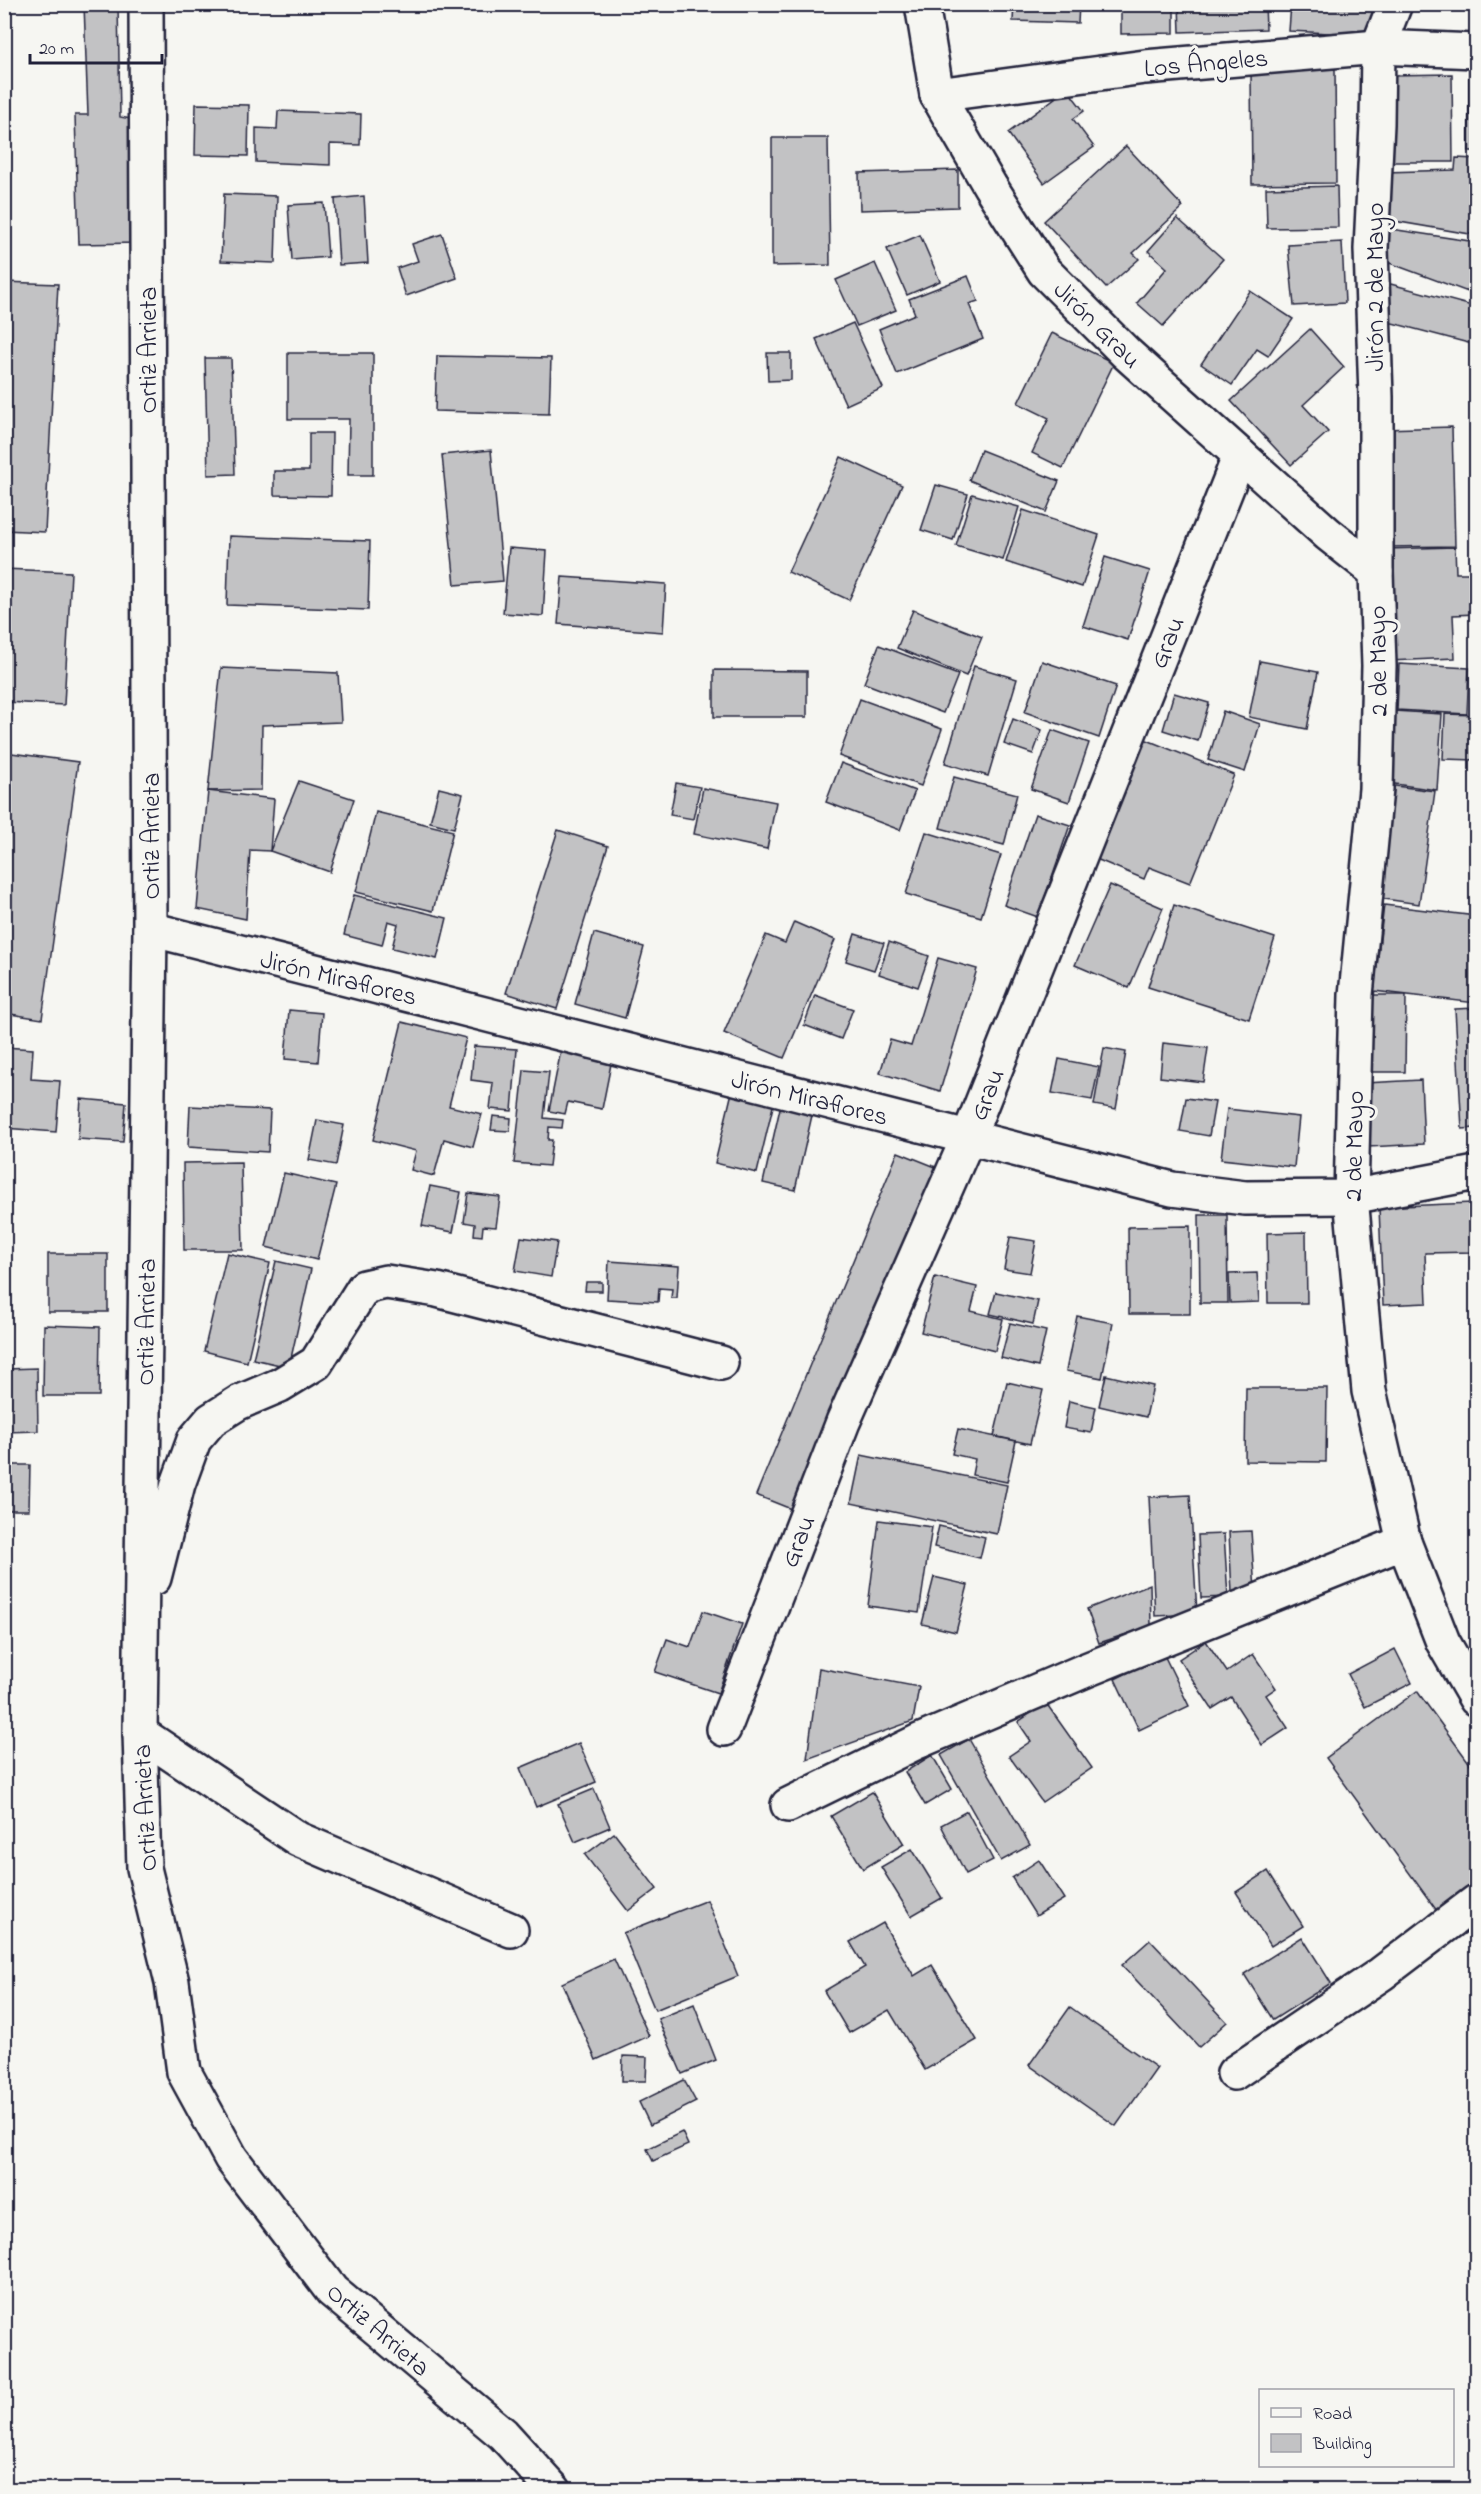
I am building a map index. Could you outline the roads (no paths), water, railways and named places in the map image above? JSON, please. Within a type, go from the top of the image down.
[{"type":"street","name":"Ortiz Arrieta","points":[[146,4],[150,929],[140,1733],[144,1868],[172,1982],[184,2072],[231,2158],[332,2291],[503,2434],[554,2490]]},
{"type":"street","name":"Jirón Grau","points":[[922,4],[937,95],[990,186],[1044,271],[1126,353],[1328,534],[1376,572]]},
{"type":"street","name":"Jirón 2 de Mayo","points":[[1376,572],[1376,397],[1371,249],[1378,47],[1395,4]]},
{"type":"street","name":"Los Ángeles","points":[[937,95],[1145,67],[1378,47],[1476,51]]},
{"type":"street","name":"Grau","points":[[724,1729],[843,1422],[968,1138],[1240,455]]},
{"type":"street","name":"2 de Mayo","points":[[1376,572],[1379,666],[1376,789],[1356,995],[1351,1197],[1369,1391],[1404,1542],[1443,1642],[1476,1699]]},
{"type":"street","name":"Jirón Miraflores","points":[[150,929],[1172,1189],[1245,1198],[1351,1197],[1476,1173]]},
{"type":"street","points":[[141,1620],[163,1549],[178,1484],[194,1440],[211,1420],[238,1403],[280,1385],[316,1363],[364,1287],[386,1282],[436,1290],[721,1363]]},
{"type":"street","points":[[788,1805],[917,1742],[1076,1674],[1404,1542]]},
{"type":"street","points":[[140,1733],[298,1839],[511,1930]]},
{"type":"street","points":[[1234,2073],[1381,1974],[1476,1902]]}]
